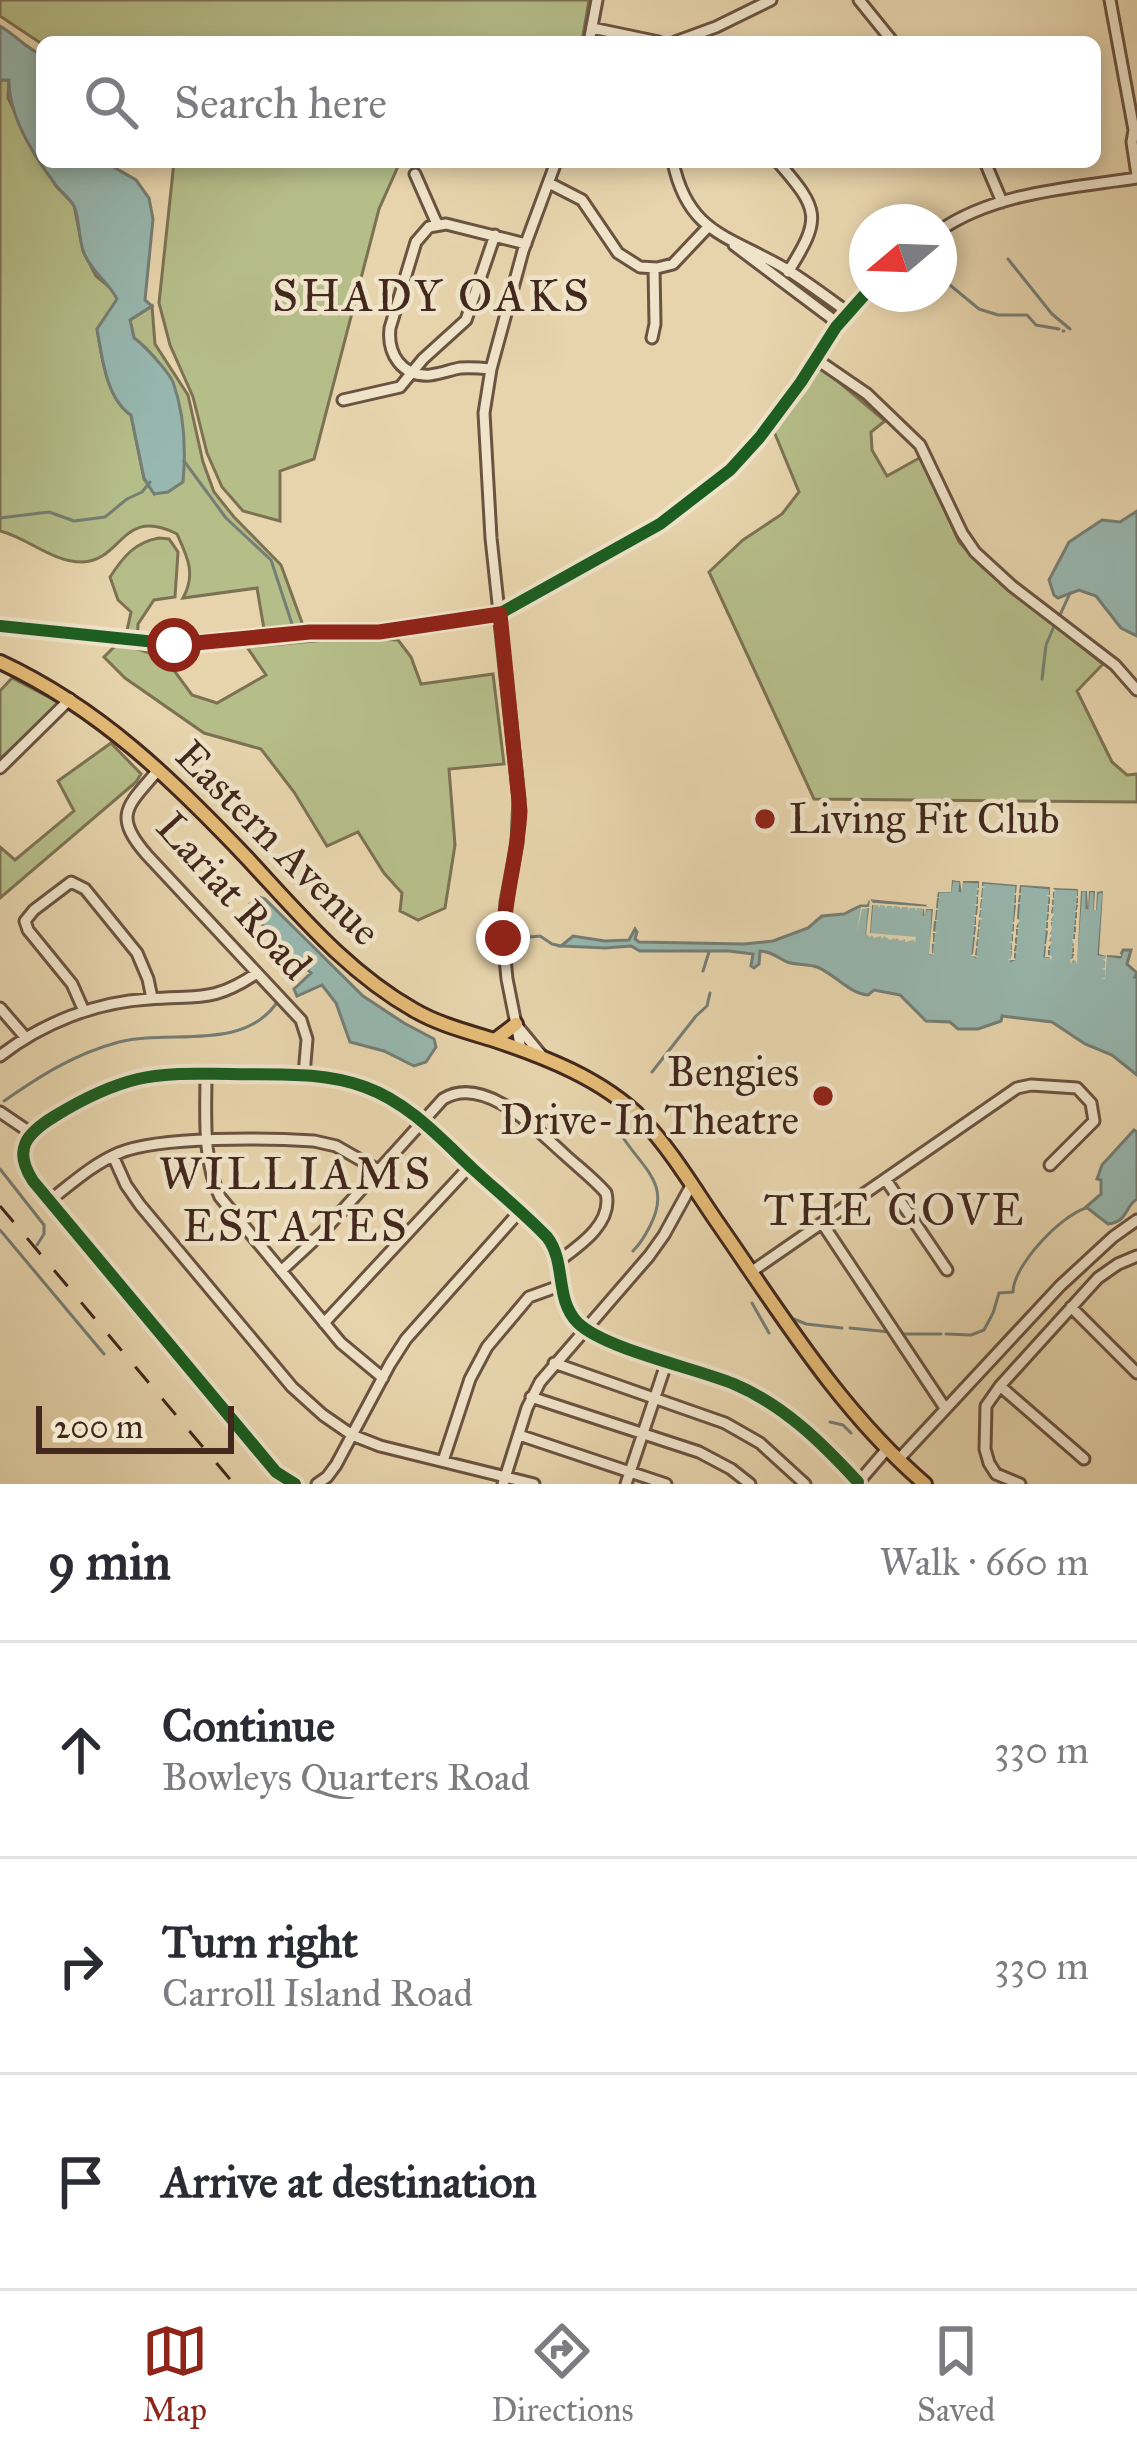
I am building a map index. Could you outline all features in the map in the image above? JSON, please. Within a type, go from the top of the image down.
[{"type":"main road","name":"Eastern Avenue","points":[[0,662],[70,699],[160,769],[346,962],[412,1009],[545,1059],[627,1105],[656,1134],[842,1400],[925,1484]]},
{"type":"main road","points":[[495,1040],[516,1024]]},
{"type":"street","points":[[591,36],[597,0]]},
{"type":"street","points":[[742,0],[748,12]]},
{"type":"street","points":[[690,36],[771,0]]},
{"type":"street","points":[[859,0],[888,36]]},
{"type":"street","points":[[957,221],[1002,202],[1137,176],[1132,142],[1136,132],[1110,0]]},
{"type":"street","points":[[592,28],[638,36]]},
{"type":"street","points":[[520,1049],[503,938],[519,799],[484,427],[491,370],[526,244],[554,168]]},
{"type":"street","points":[[0,626],[185,645],[310,632],[394,631],[500,614],[642,535],[694,500],[747,452],[849,313],[789,271],[708,227],[688,206],[676,168]]},
{"type":"street","points":[[781,282],[810,235],[812,218],[803,190],[783,168]]},
{"type":"street","points":[[988,168],[1002,202]]},
{"type":"street","points":[[415,174],[436,224]]},
{"type":"street","points":[[549,183],[585,203],[612,246],[640,267],[668,266],[679,260],[708,227]]},
{"type":"street","points":[[491,370],[411,373],[394,357],[389,333],[422,232],[436,224],[526,244]]},
{"type":"street","points":[[343,400],[397,389],[466,320],[495,236]]},
{"type":"street","points":[[726,238],[839,324]]},
{"type":"street","points":[[652,338],[654,268]]},
{"type":"street","points":[[816,359],[867,394],[920,445],[962,533],[982,559],[1115,665],[1137,690]]},
{"type":"street","points":[[0,768],[70,699]]},
{"type":"street","name":"Lariat Road","points":[[160,769],[129,806],[129,831],[304,1025],[304,1075]]},
{"type":"street","points":[[84,1011],[72,984],[28,931],[26,921],[71,882],[85,889],[137,953],[152,998]]},
{"type":"street","points":[[0,1056],[84,1011],[152,998],[217,995],[257,974]]},
{"type":"street","points":[[0,1008],[26,1038]]},
{"type":"street","points":[[516,1024],[545,1059]]},
{"type":"street","points":[[206,1074],[206,1142],[220,1197],[348,1350],[383,1378]]},
{"type":"street","points":[[291,1483],[276,1472],[33,1181],[24,1165],[24,1146],[31,1133],[69,1108],[150,1076],[304,1075],[336,1078],[377,1091],[423,1121],[548,1237],[560,1260],[569,1311],[586,1329],[739,1386],[780,1408],[858,1483],[945,1408],[1066,1280],[1137,1220]]},
{"type":"street","points":[[751,1272],[1017,1088],[1076,1088],[1091,1103],[1094,1120],[1050,1165]]},
{"type":"street","points":[[281,1271],[322,1233],[443,1099],[456,1092],[495,1101],[529,1122],[604,1190],[608,1206],[602,1220],[560,1260]]},
{"type":"street","points":[[0,1112],[31,1133]]},
{"type":"street","points":[[49,1201],[113,1156],[140,1147],[314,1141],[336,1146],[378,1170]]},
{"type":"street","points":[[113,1156],[140,1205],[292,1387],[322,1415],[352,1435],[391,1450],[534,1484]]},
{"type":"street","points":[[324,1323],[470,1166]]},
{"type":"street","points":[[886,1180],[947,1270]]},
{"type":"street","points":[[504,1480],[532,1397],[554,1364],[658,1245],[692,1184]]},
{"type":"street","points":[[317,1484],[332,1472],[412,1332],[520,1211]]},
{"type":"street","points":[[823,1223],[945,1408]]},
{"type":"street","points":[[1020,1484],[996,1474],[987,1459],[985,1410],[990,1398],[1108,1270],[1137,1256]]},
{"type":"street","points":[[443,1461],[470,1379],[487,1347],[530,1297],[562,1285]]},
{"type":"street","points":[[1071,1307],[1137,1373]]},
{"type":"street","points":[[626,1484],[667,1360]]},
{"type":"street","points":[[554,1364],[710,1417],[778,1458],[805,1484]]},
{"type":"street","points":[[1000,1386],[1084,1459]]},
{"type":"street","points":[[532,1397],[710,1457],[750,1484]]},
{"type":"street","points":[[519,1435],[666,1484]]},
{"type":"green space","points":[[0,0],[589,0],[583,36],[36,36],[36,40],[0,16]]},
{"type":"green space","points":[[0,80],[9,80],[8,98],[36,152],[36,168],[45,168],[74,205],[83,251],[96,276],[118,299],[97,329],[111,388],[131,415],[144,479],[154,493],[174,391],[158,362],[134,338],[130,320],[152,306],[155,344],[188,395],[214,492],[281,565],[304,628],[264,629],[257,588],[183,598],[190,574],[187,558],[177,534],[159,527],[133,530],[106,553],[82,562],[60,558],[0,531]]},
{"type":"green space","points":[[173,168],[397,168],[379,209],[314,459],[280,471],[280,521],[243,511],[222,487],[159,303]]},
{"type":"green space","points":[[820,366],[885,421],[871,432],[872,450],[887,476],[921,457],[959,542],[982,567],[1103,664],[1077,691],[1112,762],[1127,775],[1137,774],[1137,802],[814,799],[709,572],[743,540],[782,514],[799,492],[773,429]]},
{"type":"green space","points":[[159,538],[169,539],[178,552],[175,597],[154,600],[138,624],[137,649],[165,658],[192,695],[217,703],[266,675],[247,647],[347,638],[398,640],[411,657],[421,684],[493,674],[504,764],[449,769],[455,845],[445,908],[418,920],[400,911],[402,893],[358,832],[327,846],[261,749],[204,733],[125,678],[104,657],[126,635],[131,612],[118,600],[110,577],[130,552]]},
{"type":"green space","points":[[12,678],[60,703],[0,759],[0,691]]},
{"type":"green space","points":[[111,743],[141,774],[136,782],[0,898],[0,847],[15,860],[74,811],[58,781]]},
{"type":"water","points":[[0,26],[36,52],[36,155],[13,107],[9,80],[0,80]]},
{"type":"water","points":[[44,168],[115,168],[136,180],[149,198],[153,219],[145,300],[152,306],[130,320],[134,338],[173,382],[180,406],[183,482],[168,492],[154,494],[144,478],[131,415],[116,398],[103,364],[97,329],[117,299],[84,253],[74,206]]},
{"type":"water","points":[[1137,511],[1137,636],[1121,628],[1096,596],[1079,590],[1058,598],[1049,580],[1069,542],[1102,520],[1120,522]]},
{"type":"water","points":[[952,880],[961,881],[960,892],[962,881],[980,882],[975,956],[982,882],[1017,885],[1012,960],[1020,885],[1051,888],[1045,956],[1053,888],[1079,889],[1073,959],[1081,890],[1087,890],[1087,909],[1089,890],[1095,891],[1095,910],[1097,892],[1104,891],[1099,954],[1120,957],[1123,950],[1131,950],[1127,964],[1137,973],[1137,1075],[1112,1055],[1052,1022],[1002,1016],[1001,1021],[978,1029],[958,1029],[950,1022],[926,1021],[900,995],[874,990],[861,994],[817,967],[760,951],[754,968],[753,954],[729,951],[561,946],[573,936],[629,940],[635,929],[639,942],[773,941],[808,928],[822,916],[844,914],[870,901],[869,934],[872,901],[925,906],[924,916],[926,908],[933,909],[931,955],[938,891],[950,891]]},
{"type":"water","points":[[259,897],[363,996],[434,1039],[436,1047],[426,1062],[414,1066],[350,1042],[336,1003],[322,985],[297,996],[294,989],[311,973],[267,932],[250,904]]},
{"type":"water","points":[[1134,1130],[1137,1199],[1120,1220],[1108,1224],[1086,1207],[1101,1194],[1101,1180],[1097,1179],[1102,1165]]},
{"type":"pier","points":[[948,877],[1107,889],[1101,951],[1121,956],[1107,955],[1105,979],[1100,979],[1105,978],[1101,969],[1106,956],[1099,954],[1103,891],[1097,892],[1094,910],[1095,891],[1089,891],[1088,909],[1087,891],[1081,891],[1077,965],[1070,960],[1078,889],[1053,888],[1051,961],[1045,957],[1043,945],[1050,887],[1020,885],[1016,960],[1008,960],[1012,951],[1008,950],[1012,950],[1009,942],[1013,941],[1010,933],[1016,905],[1012,904],[1016,903],[1017,885],[982,882],[986,887],[982,888],[979,917],[983,919],[979,920],[975,955],[979,957],[970,956],[979,881],[963,881],[962,893],[960,881],[952,880],[951,892],[938,892],[935,955],[929,954],[933,909],[926,909],[925,920],[924,909],[872,905],[870,933],[916,937],[915,943],[866,934],[869,908],[862,909],[857,932],[861,907],[869,907],[870,899],[933,907],[935,888],[947,888]]},
{"type":"waterway","points":[[1008,259],[1070,329]]},
{"type":"waterway","points":[[957,291],[979,309],[1027,315],[1036,325],[1059,329]]},
{"type":"waterway","points":[[184,461],[226,518],[271,560],[297,628]]},
{"type":"waterway","points":[[0,518],[49,512],[74,521],[105,517],[150,482]]},
{"type":"waterway","points":[[1059,617],[1070,593]]},
{"type":"waterway","points":[[1042,679],[1046,645],[1055,624]]},
{"type":"waterway","points":[[519,938],[540,936],[561,946]]},
{"type":"waterway","points":[[703,971],[709,952]]},
{"type":"waterway","points":[[652,1072],[707,1006],[710,993]]},
{"type":"waterway","points":[[4,1101],[58,1067],[103,1047],[139,1039],[224,1034],[261,1019],[276,1004]]},
{"type":"waterway","points":[[628,1122],[622,1136],[652,1178],[658,1199],[650,1226],[633,1251]]},
{"type":"waterway","points":[[0,1169],[44,1225],[37,1245]]},
{"type":"waterway","points":[[946,1334],[971,1335],[984,1330],[999,1293],[1013,1292],[1021,1269],[1040,1243],[1086,1208]]},
{"type":"waterway","points":[[0,1230],[104,1354]]},
{"type":"waterway","points":[[752,1303],[769,1333]]},
{"type":"waterway","points":[[794,1319],[842,1328]]},
{"type":"waterway","points":[[850,1328],[890,1332]]},
{"type":"waterway","points":[[901,1334],[941,1334]]},
{"type":"waterway","points":[[830,1422],[851,1433]]},
{"type":"railway","points":[[0,1206],[234,1484]]},
{"type":"cycle path","points":[[0,626],[185,645],[310,632],[379,632],[499,614],[660,524],[730,470],[760,437],[849,312]]},
{"type":"cycle path","points":[[295,1484],[276,1472],[33,1181],[23,1151],[45,1122],[106,1090],[160,1075],[315,1076],[381,1094],[423,1122],[547,1237],[557,1258],[566,1303],[578,1323],[608,1341],[752,1393],[801,1426],[858,1482]]},
{"type":"place","name":"Living Fit Club","points":[[765,819]]},
{"type":"place","name":"Bengies Drive-In Theatre","points":[[823,1096]]},
{"type":"district","name":"SHADY OAKS","points":[[432,295]]},
{"type":"district","name":"WILLIAMS ESTATES","points":[[296,1199]]},
{"type":"district","name":"THE COVE","points":[[895,1209]]},
{"type":"route","points":[[174,645],[310,632],[379,632],[500,614],[520,811],[503,938]]}]
